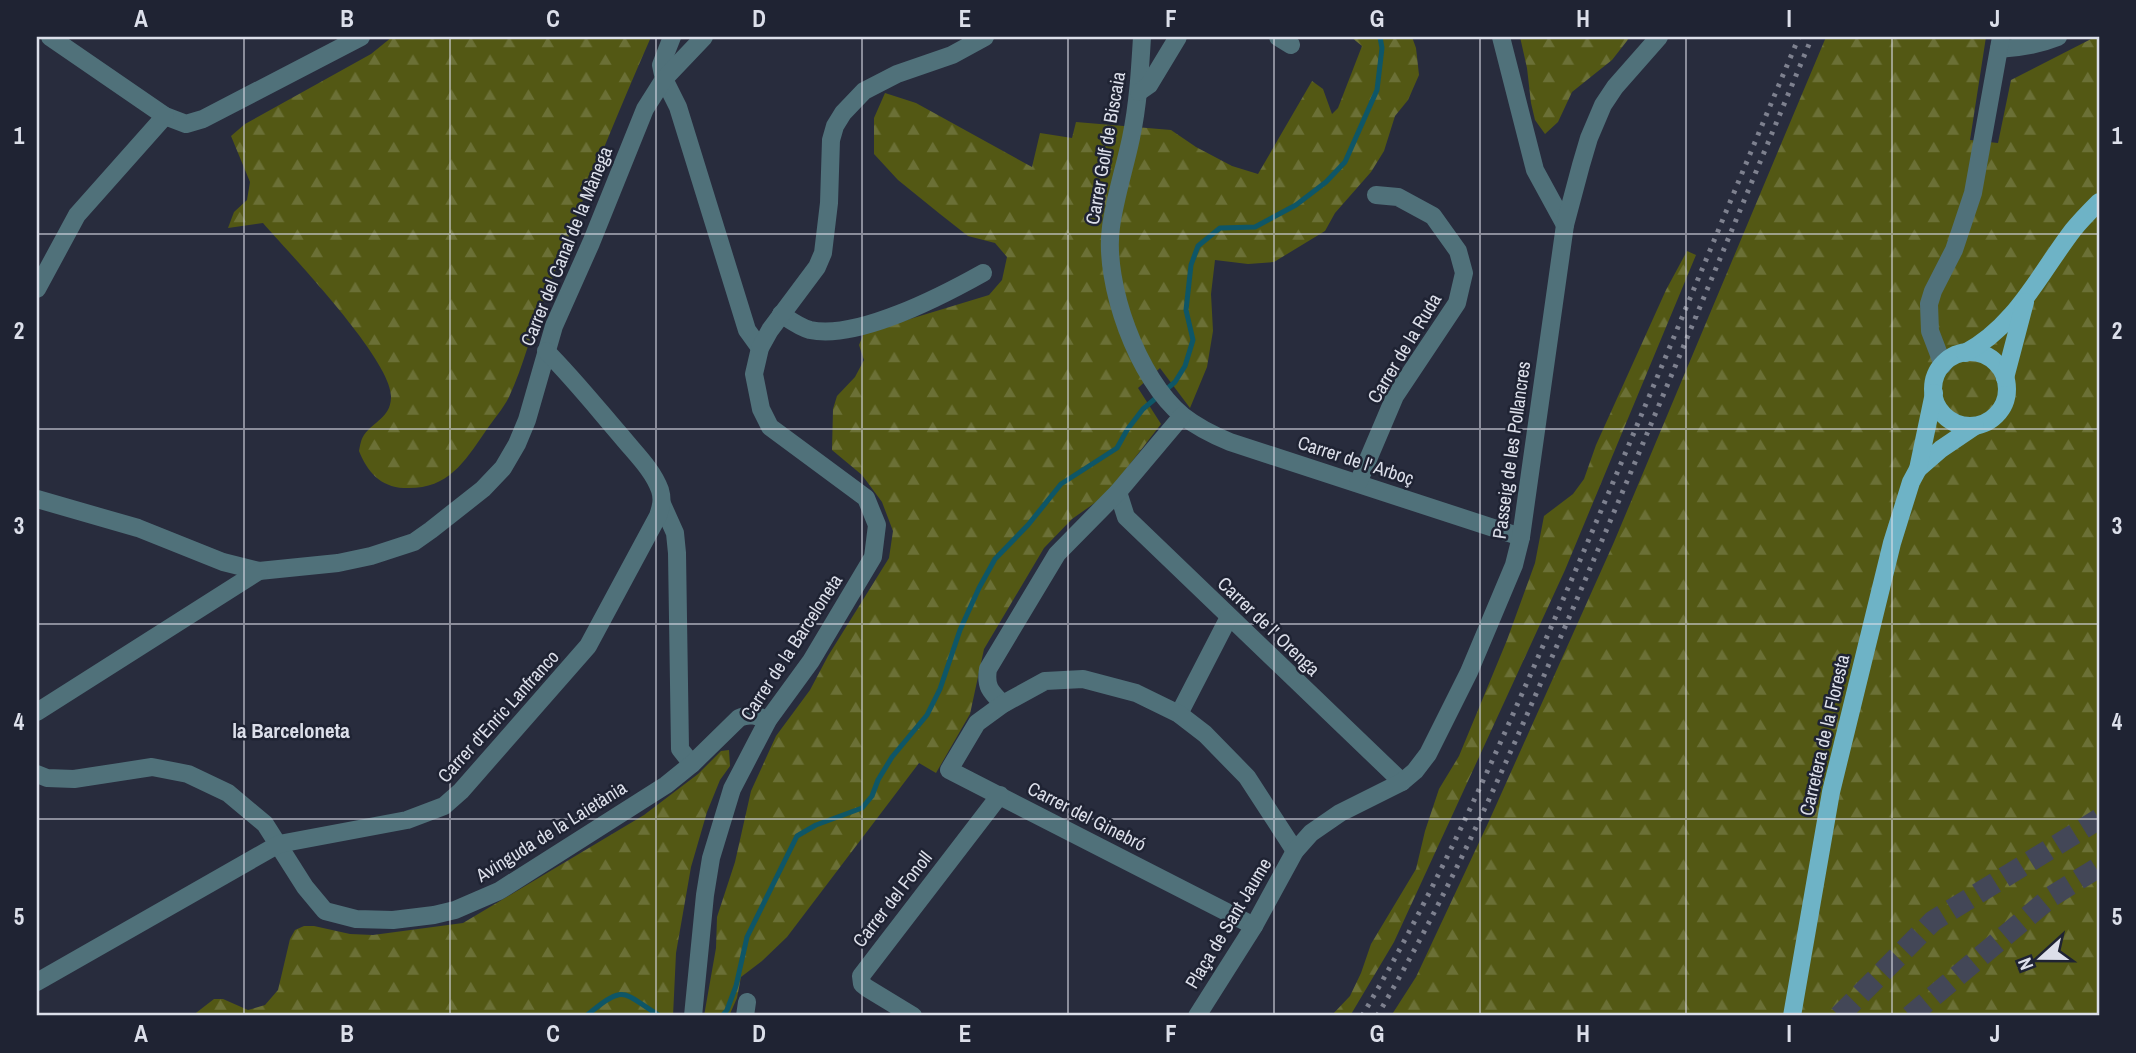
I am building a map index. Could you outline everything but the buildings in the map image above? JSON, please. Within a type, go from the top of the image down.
[{"type":"main road","points":[[2025,302],[2005,378],[2006,399],[2001,410],[1993,418],[1975,426],[1959,425],[1948,419],[1940,410],[1934,393],[1937,375],[1943,365],[1985,341],[2025,302],[2075,227],[2099,202]]},
{"type":"main road","points":[[1965,353],[1988,357],[1998,365],[2005,378]]},
{"type":"main road","name":"Carretera de la Floresta","points":[[1792,1016],[1831,792],[1892,543],[1908,490],[1918,469],[1934,393]]},
{"type":"main road","name":"Carretera de la Floresta","points":[[1918,469],[1941,449],[1975,426]]},
{"type":"street","points":[[50,37],[164,116],[187,124],[203,119],[361,37]]},
{"type":"street","points":[[672,37],[661,65],[664,79],[678,107],[747,330],[760,348],[769,330],[817,267],[823,253],[829,203],[831,140],[843,113],[864,91],[897,74],[951,55],[985,37]]},
{"type":"street","points":[[664,79],[704,37]]},
{"type":"street","name":"Carrer Golf de Biscaia","points":[[1142,37],[1139,92],[1132,137],[1111,228],[1110,253],[1115,296],[1124,321],[1155,383],[1182,416]]},
{"type":"street","points":[[1139,92],[1149,85],[1178,37]]},
{"type":"street","points":[[1501,37],[1535,170],[1565,225]]},
{"type":"street","name":"Passeig de les Pollancres","points":[[1295,851],[1311,834],[1340,813],[1402,782],[1415,771],[1428,754],[1469,672],[1514,565],[1521,537],[1565,225],[1588,138],[1602,105],[1659,37]]},
{"type":"street","points":[[1943,365],[1930,331],[1929,304],[1954,250],[1973,192],[2000,43],[2018,48],[2042,44],[2058,37]]},
{"type":"street","name":"Carrer del Canal de la Mànega","points":[[37,499],[138,528],[223,562],[259,571],[338,563],[414,542],[490,482],[503,468],[517,444],[527,420],[554,326],[645,109],[664,79]]},
{"type":"street","points":[[37,289],[77,215],[164,116]]},
{"type":"street","name":"Carrer de la Ruda","points":[[1358,483],[1395,396],[1457,303],[1464,274],[1458,251],[1433,216],[1398,197],[1376,195]]},
{"type":"street","points":[[781,314],[802,328],[840,329],[923,304],[983,272]]},
{"type":"street","name":"Carrer de la Barceloneta","points":[[693,1016],[701,919],[716,837],[732,789],[768,720],[811,661],[873,557],[877,524],[866,498],[770,427],[761,409],[754,374],[760,348]]},
{"type":"street","points":[[546,351],[579,386],[654,477],[675,533],[680,749],[692,764]]},
{"type":"street","points":[[1182,416],[1118,492],[1057,555],[988,669],[986,681],[992,693],[1003,704],[1045,681],[1083,679],[1136,693],[1179,714],[1205,734],[1247,777],[1295,851]]},
{"type":"street","name":"Carrer de l' Arboç","points":[[1182,416],[1230,442],[1521,537]]},
{"type":"street","name":"Carrer de l' Orenga","points":[[1118,492],[1126,517],[1402,782]]},
{"type":"street","name":"Carrer d'Enric Lanfranco","points":[[37,982],[279,844],[407,820],[444,806],[588,646],[658,516],[662,503]]},
{"type":"street","points":[[37,712],[259,571]]},
{"type":"street","points":[[1179,714],[1229,617]]},
{"type":"street","name":"Carrer del Ginebró","points":[[1003,704],[977,723],[949,770],[1254,926]]},
{"type":"street","name":"Avinguda de la Laietània","points":[[37,774],[47,778],[74,779],[152,767],[188,774],[228,793],[265,824],[309,894],[325,911],[374,920],[434,915],[455,910],[499,891],[666,785],[692,764],[739,718],[744,715],[768,720]]},
{"type":"street","name":"Carrer del Fonoll","points":[[913,1016],[867,988],[862,984],[861,976],[1000,794]]},
{"type":"street","name":"Plaça de Sant Jaume","points":[[1197,1016],[1254,926],[1295,851]]},
{"type":"green space","points":[[392,37],[651,37],[540,309],[509,397],[469,455],[452,473],[432,485],[404,488],[388,485],[376,477],[359,451],[363,437],[385,415],[390,405],[387,381],[376,360],[338,308],[263,223],[228,228],[234,212],[247,200],[250,182],[231,136],[245,124],[371,54]]},
{"type":"green space","points":[[1351,37],[1412,37],[1416,48],[1419,75],[1408,100],[1395,116],[1384,151],[1371,172],[1335,213],[1325,231],[1274,262],[1248,264],[1215,260],[1211,294],[1213,331],[1207,367],[1190,408],[1160,368],[1138,388],[1161,424],[1106,495],[1072,519],[1044,548],[984,649],[970,714],[936,773],[919,763],[787,937],[741,977],[737,998],[729,1016],[704,1016],[716,948],[717,917],[735,862],[751,791],[776,736],[810,690],[889,558],[893,531],[882,502],[862,475],[832,450],[833,409],[837,396],[855,377],[864,360],[859,345],[864,333],[989,295],[1002,280],[1007,257],[995,243],[968,236],[898,180],[874,154],[874,118],[885,93],[916,103],[1032,167],[1040,133],[1072,138],[1076,122],[1171,130],[1232,166],[1258,174],[1312,81],[1323,89],[1332,114],[1338,108],[1362,46]]},
{"type":"green space","points":[[1520,37],[1630,37],[1612,60],[1572,92],[1558,122],[1545,134],[1535,120]]},
{"type":"green space","points":[[1826,37],[1986,37],[1970,140],[1998,143],[2011,80],[2099,37],[2099,1016],[1391,1016],[1416,977],[1614,542]]},
{"type":"green space","points":[[1687,251],[1696,255],[1565,570],[1394,942],[1350,1016],[1331,1016],[1350,996],[1371,944],[1416,869],[1439,789],[1459,756],[1507,640],[1535,563],[1544,516],[1573,494],[1584,479],[1596,445],[1666,290]]},
{"type":"green space","points":[[729,750],[730,766],[720,780],[707,812],[691,867],[676,953],[673,1016],[192,1016],[214,999],[223,999],[248,1010],[265,1005],[278,990],[290,939],[295,930],[304,926],[373,935],[463,923],[644,815],[698,774],[721,751]]},
{"type":"waterway","points":[[722,1016],[736,986],[747,937],[797,836],[816,825],[862,808],[872,796],[892,757],[927,715],[940,689],[960,630],[995,559],[1028,525],[1061,484],[1117,448],[1143,409],[1175,382],[1185,366],[1193,340],[1186,310],[1191,265],[1198,246],[1220,228],[1255,227],[1296,205],[1326,182],[1345,162],[1377,90],[1382,48],[1380,37]]},
{"type":"waterway","points":[[586,1016],[617,995],[630,997],[660,1016]]},
{"type":"tunnel","points":[[1839,1016],[1933,921],[2099,819]]},
{"type":"tunnel","points":[[1910,1016],[2052,896],[2099,867]]},
{"type":"railway","points":[[1362,1016],[1417,917],[1514,713],[1799,37]]},
{"type":"railway","points":[[1377,1016],[1456,868],[1526,716],[1812,37]]},
{"type":"district","name":"la Barceloneta","points":[[291,731]]}]
